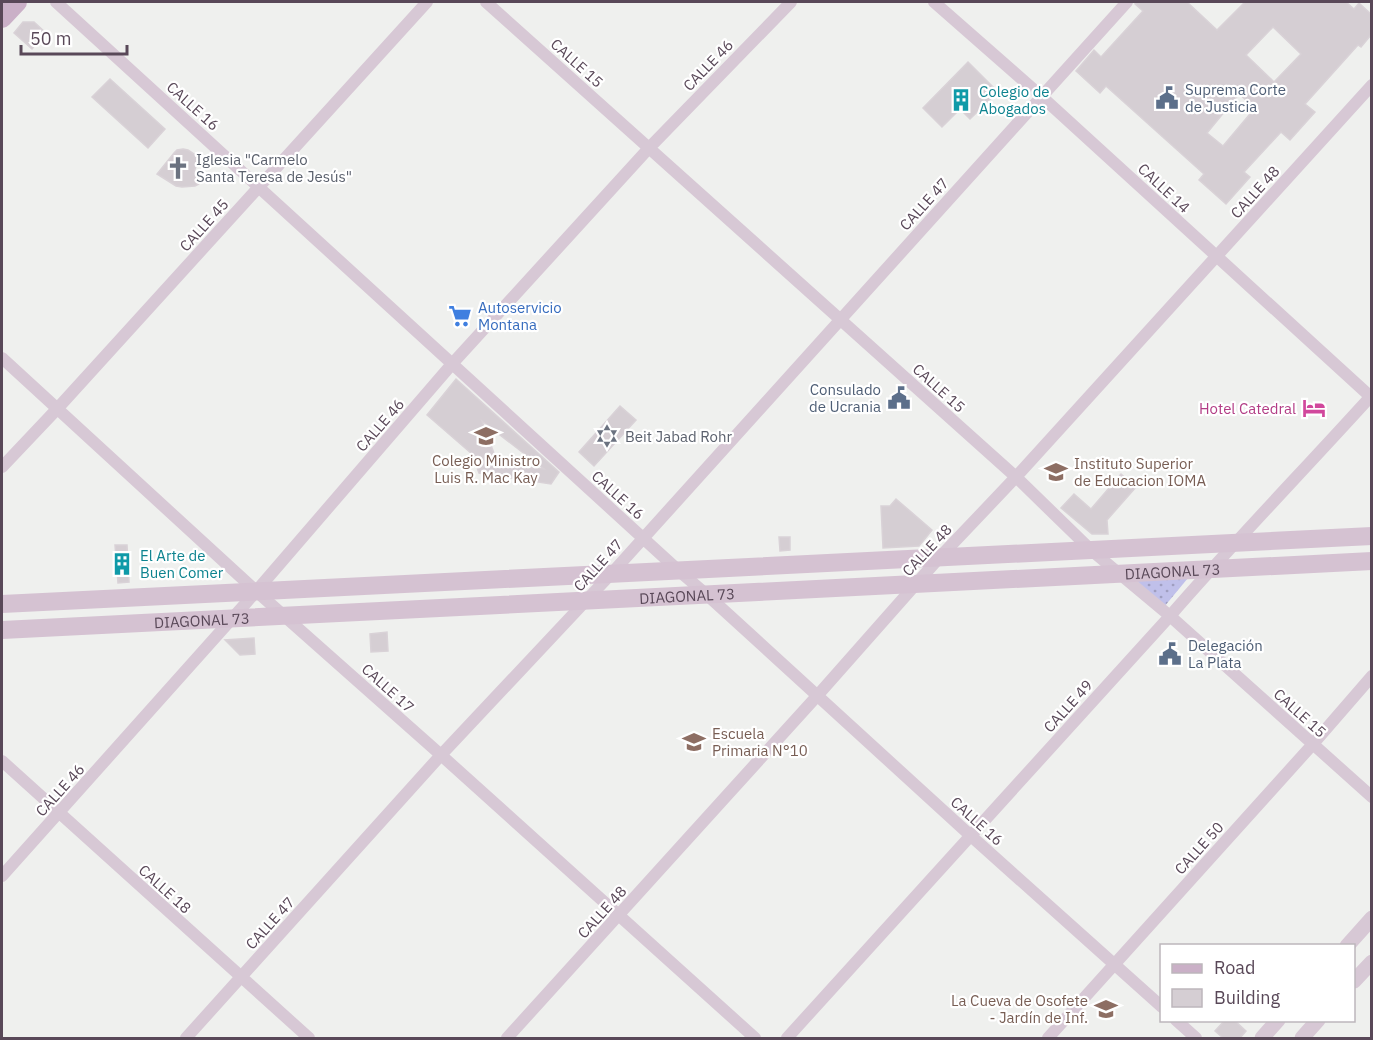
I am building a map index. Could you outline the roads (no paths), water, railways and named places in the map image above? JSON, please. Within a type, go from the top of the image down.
[{"type":"main road","points":[[2,18],[17,2]]},
{"type":"main road","name":"DIAGONAL 73","points":[[2,604],[1371,536]]},
{"type":"main road","name":"DIAGONAL 73","points":[[2,630],[1371,561]]},
{"type":"street","name":"CALLE 16","points":[[56,2],[1160,1006]]},
{"type":"street","name":"CALLE 45","points":[[2,467],[427,2]]},
{"type":"street","name":"CALLE 15","points":[[486,2],[1016,477],[1091,550],[1170,616],[1371,797]]},
{"type":"street","name":"CALLE 46","points":[[2,876],[232,619],[452,364],[649,148],[791,2]]},
{"type":"street","name":"CALLE 14","points":[[934,2],[1041,96],[1371,396]]},
{"type":"street","name":"CALLE 47","points":[[186,1038],[441,755],[611,574],[1127,2]]},
{"type":"street","name":"CALLE 48","points":[[507,1038],[817,696],[916,583],[1016,477],[1371,85]]},
{"type":"street","name":"CALLE 17","points":[[2,358],[256,591],[755,1038]]},
{"type":"street","name":"CALLE 49","points":[[787,1038],[1211,569],[1371,396]]},
{"type":"street","name":"CALLE 50","points":[[1048,1038],[1313,744],[1371,676]]},
{"type":"street","name":"CALLE 18","points":[[2,761],[309,1038]]},
{"type":"street","points":[[1348,944],[1371,918]]},
{"type":"street","points":[[1355,979],[1371,962]]},
{"type":"street","points":[[1178,1022],[1196,1038]]},
{"type":"street","points":[[1262,1038],[1276,1022]]},
{"type":"street","points":[[1302,1038],[1316,1022]]},
{"type":"place","name":"Suprema Corte de Justicia","points":[[1167,98]]},
{"type":"place","name":"Colegio de Abogados","points":[[961,100]]},
{"type":"place","name":"Iglesia \"Carmelo Santa Teresa de Jesús\"","points":[[178,168]]},
{"type":"place","name":"Autoservicio Montana","points":[[460,316]]},
{"type":"place","name":"Consulado de Ucrania","points":[[899,398]]},
{"type":"place","name":"Hotel Catedral","points":[[1314,408]]},
{"type":"place","name":"Colegio Ministro Luis R. Mac Kay","points":[[486,436]]},
{"type":"place","name":"Beit Jabad Rohr","points":[[607,436]]},
{"type":"place","name":"Instituto Superior de Educacion IOMA","points":[[1056,472]]},
{"type":"place","name":"El Arte de Buen Comer","points":[[122,564]]},
{"type":"place","name":"Delegación La Plata","points":[[1170,654]]},
{"type":"place","name":"Escuela Primaria N°10","points":[[694,742]]},
{"type":"place","name":"La Cueva de Osofete - Jardín de Inf.","points":[[1106,1009]]}]
